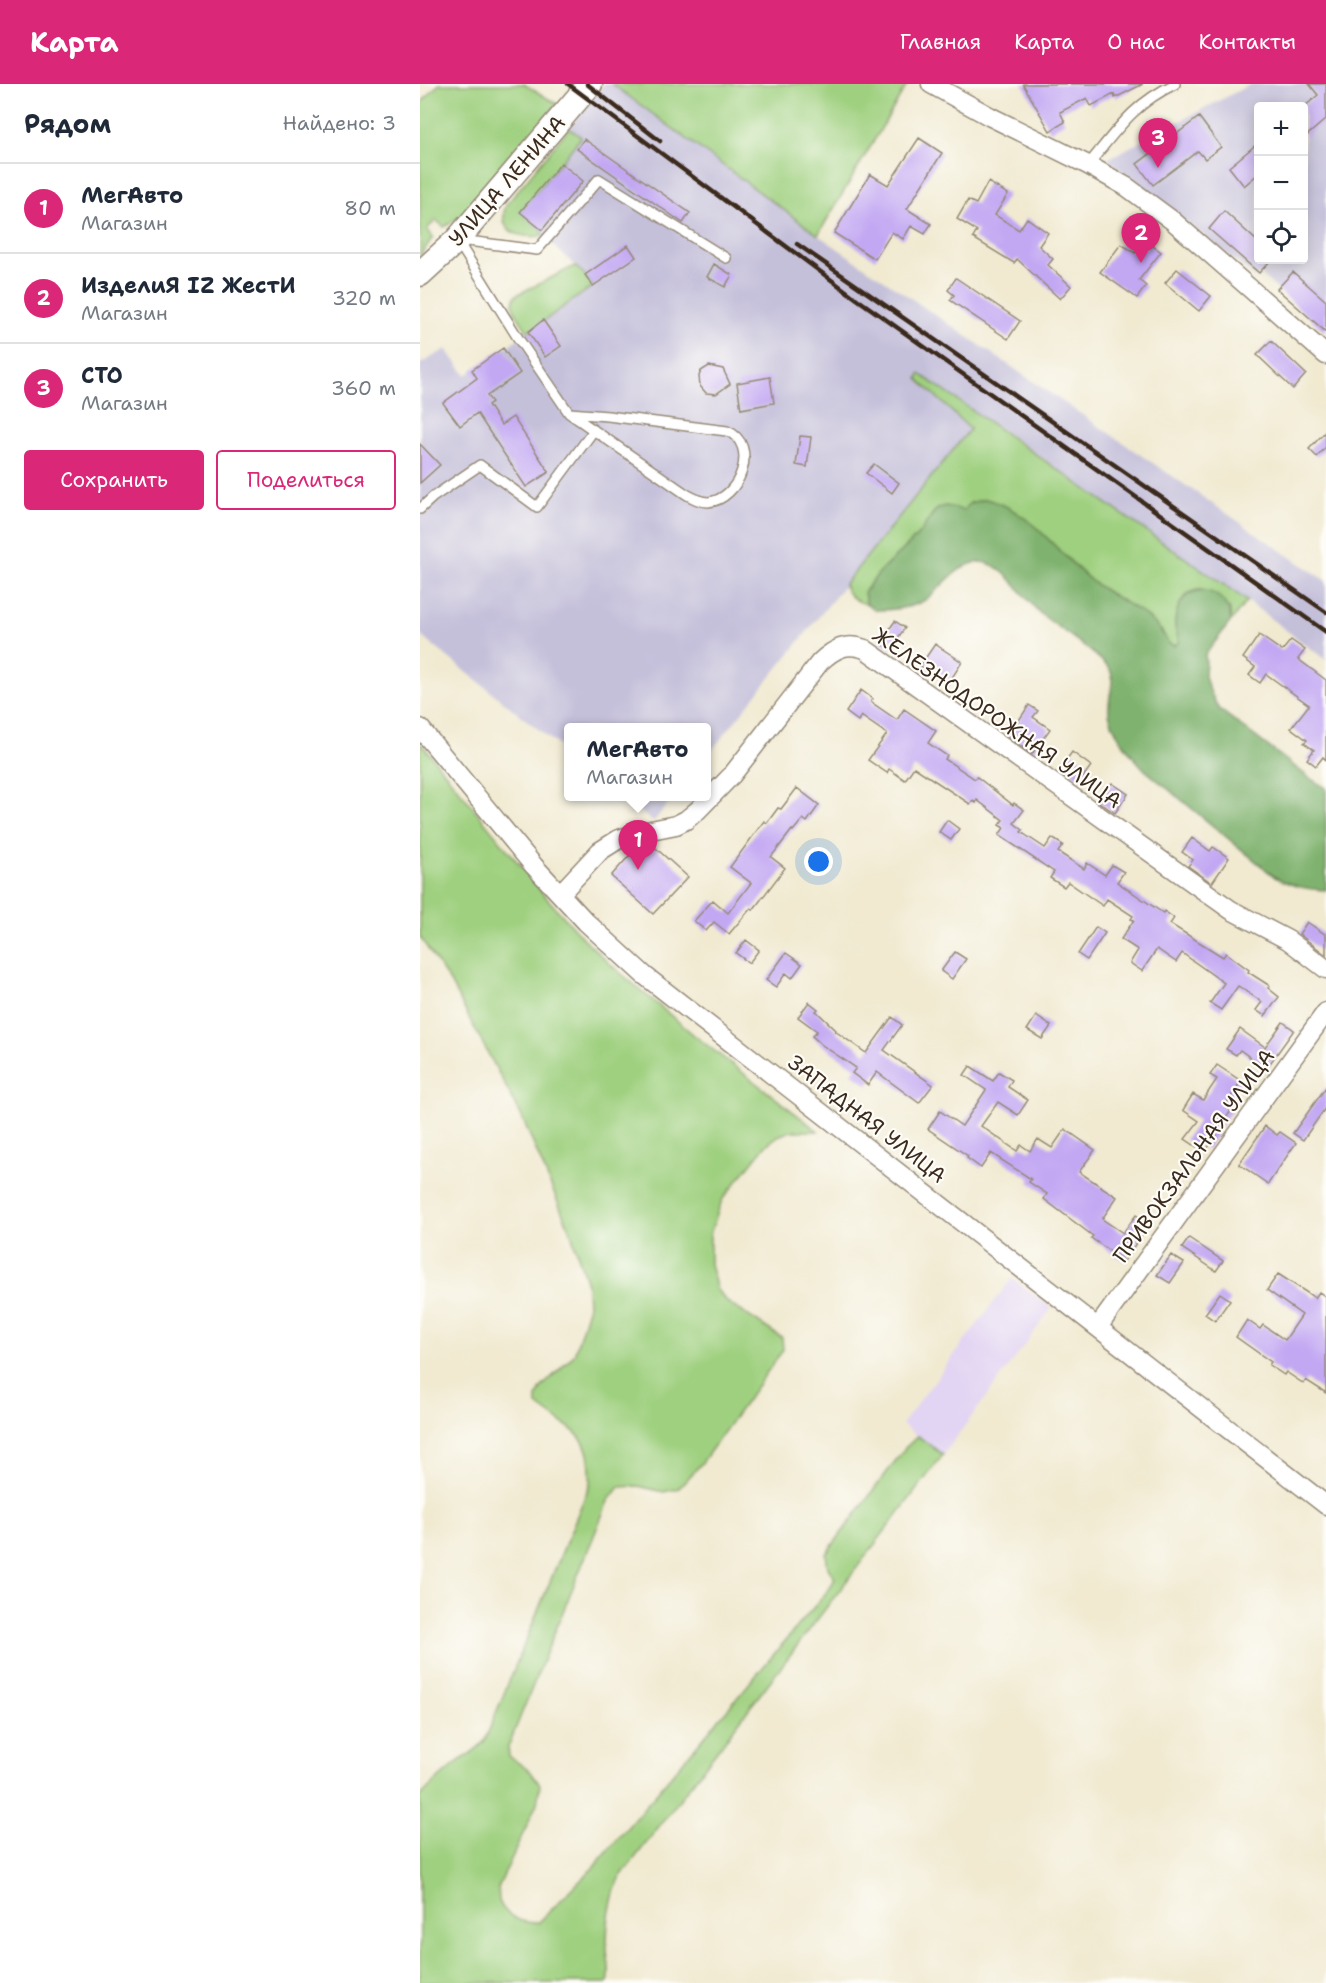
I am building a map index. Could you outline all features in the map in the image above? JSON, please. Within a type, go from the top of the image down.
[{"type":"main road","name":"УЛИЦА ЛЕНИНА","points":[[420,274],[457,240],[590,84]]},
{"type":"street","points":[[931,84],[1127,187],[1173,221],[1326,355]]},
{"type":"street","name":"ЖЕЛЕЗНОДОРОЖНАЯ УЛИЦА","points":[[711,796],[732,775],[820,662],[836,648],[846,645],[855,646],[865,649],[1231,910],[1288,940],[1326,969]]},
{"type":"street","name":"ЗАПАДНАЯ УЛИЦА","points":[[420,728],[534,866],[585,922],[644,975],[1326,1505]]},
{"type":"street","name":"ЖЕЛЕЗНОДОРОЖНАЯ УЛИЦА","points":[[560,894],[600,852],[619,838],[676,825],[686,820],[705,801]]},
{"type":"street","name":"ПРИВОКЗАЛЬНАЯ УЛИЦА","points":[[1098,1327],[1326,1012]]},
{"type":"lane","points":[[1088,165],[1137,107],[1155,94],[1175,84]]},
{"type":"lane","points":[[457,240],[537,250],[599,179],[726,258]]},
{"type":"lane","points":[[457,240],[518,338],[569,413],[698,500],[716,501],[726,494],[739,478],[743,467],[744,455],[740,439],[727,431],[569,413]]},
{"type":"lane","points":[[420,509],[433,497],[480,465],[537,507],[594,430]]},
{"type":"shaded area","points":[[604,84],[612,84],[818,235],[1326,581],[1326,660],[1247,601],[997,426],[918,380],[970,429],[711,751],[711,723],[564,723],[564,750],[420,635],[420,364],[446,349],[466,375],[592,287],[585,275],[520,212],[581,137],[569,128]]},
{"type":"shaded area","points":[[1251,84],[1326,84],[1326,332],[1260,274],[1256,277],[1107,159]]},
{"type":"shaded area","points":[[627,801],[671,801],[653,822]]},
{"type":"shaded area","points":[[1012,1278],[1052,1308],[943,1455],[902,1424]]},
{"type":"green space","points":[[439,84],[524,84],[557,104],[464,215],[444,227],[436,220],[427,229],[433,237],[420,256],[420,104]]},
{"type":"green space","points":[[612,84],[906,84],[907,85],[818,235]]},
{"type":"green space","points":[[569,128],[581,137],[521,212],[542,230],[543,236],[519,235],[512,232],[504,222],[506,205]]},
{"type":"green space","points":[[575,266],[593,286],[528,332],[514,309],[516,295]]},
{"type":"green space","points":[[920,374],[1247,601],[1231,621],[1230,609],[1213,595],[1202,590],[1191,592],[1182,601],[1175,618],[1179,642],[1175,646],[1168,643],[1162,631],[1132,607],[1092,582],[1039,531],[970,503],[964,510],[945,506],[935,511],[914,539],[870,584],[864,593],[867,604],[856,600],[844,585],[970,429],[918,379]]},
{"type":"green space","points":[[986,499],[1017,513],[1031,523],[1094,583],[1145,615],[1162,632],[1168,643],[1174,646],[1179,642],[1175,624],[1178,609],[1184,599],[1192,593],[1202,591],[1212,593],[1221,599],[1231,621],[1205,655],[1207,683],[1219,709],[1326,788],[1326,890],[1300,887],[1275,877],[1145,770],[1123,744],[1111,721],[1109,708],[1112,687],[1111,672],[1091,651],[1041,614],[1014,583],[997,568],[980,562],[972,563],[957,571],[925,600],[908,607],[876,610],[867,604],[864,593],[870,584],[914,539],[935,511],[945,506],[964,510],[970,503]]},
{"type":"green space","points":[[420,742],[545,896],[581,936],[611,965],[694,1035],[818,1131],[791,1131],[778,1136],[765,1146],[722,1200],[710,1234],[710,1264],[717,1290],[727,1302],[782,1338],[783,1350],[701,1464],[679,1488],[664,1492],[638,1486],[619,1487],[608,1501],[508,1747],[509,1756],[531,1772],[540,1785],[537,1803],[498,1888],[499,1902],[511,1916],[521,1921],[538,1923],[593,1868],[830,1588],[835,1578],[828,1568],[826,1554],[905,1448],[918,1436],[943,1455],[618,1880],[608,1923],[608,1983],[420,1983],[420,1797],[485,1740],[590,1484],[590,1467],[588,1453],[578,1435],[537,1405],[537,1397],[541,1388],[574,1355],[588,1309],[587,1284],[571,1233],[521,1115],[450,982],[420,937]]},
{"type":"building","points":[[1023,84],[1143,84],[1115,98],[1114,94],[1091,106],[1087,98],[1060,112],[1065,122],[1050,131]]},
{"type":"building","points":[[1309,84],[1326,84],[1326,119],[1308,135],[1308,104],[1318,95]]},
{"type":"building","points":[[1199,117],[1221,147],[1205,159],[1198,151],[1153,185],[1137,164]]},
{"type":"building","points":[[919,138],[942,153],[907,209],[931,224],[925,234],[911,226],[903,239],[892,232],[875,259],[834,233],[870,174],[888,185]]},
{"type":"building","points":[[584,139],[690,213],[683,223],[577,149]]},
{"type":"building","points":[[1254,146],[1254,177],[1244,186],[1229,167]]},
{"type":"building","points":[[561,163],[583,181],[542,230],[520,212]]},
{"type":"building","points":[[988,182],[1008,194],[995,215],[1019,230],[1027,218],[1048,233],[1039,246],[1053,259],[1048,265],[1071,286],[1060,299],[1017,259],[1014,263],[973,238],[977,231],[957,219],[968,200],[976,204]]},
{"type":"building","points":[[1224,211],[1254,238],[1254,264],[1267,264],[1259,273],[1209,229]]},
{"type":"building","points":[[1149,243],[1161,252],[1139,280],[1146,286],[1137,298],[1100,272],[1121,244],[1135,253],[1140,246],[1144,250]]},
{"type":"building","points":[[628,245],[636,257],[593,286],[585,275]]},
{"type":"building","points":[[714,264],[732,275],[725,287],[707,277]]},
{"type":"building","points":[[1177,269],[1211,296],[1199,311],[1165,283]]},
{"type":"building","points":[[1293,272],[1326,301],[1326,332],[1277,289]]},
{"type":"building","points":[[956,278],[1020,321],[1008,339],[950,300],[954,295],[948,290]]},
{"type":"building","points":[[543,320],[561,346],[545,357],[528,332]]},
{"type":"building","points":[[1271,341],[1306,374],[1293,389],[1257,355]]},
{"type":"building","points":[[503,348],[520,373],[487,396],[492,402],[488,405],[501,425],[513,417],[549,472],[526,487],[477,413],[460,426],[443,403],[477,378],[472,370]]},
{"type":"building","points":[[709,366],[723,369],[730,384],[716,394],[706,393],[700,386],[701,371]]},
{"type":"building","points":[[770,377],[774,403],[741,409],[737,383]]},
{"type":"building","points":[[1326,431],[1326,447],[1317,457],[1309,449]]},
{"type":"building","points":[[800,436],[811,437],[807,467],[796,465]]},
{"type":"building","points":[[420,444],[440,465],[420,483]]},
{"type":"building","points":[[874,464],[899,483],[892,493],[866,473]]},
{"type":"building","points":[[895,621],[905,628],[890,649],[880,642]]},
{"type":"building","points":[[1259,635],[1282,651],[1291,640],[1305,650],[1298,659],[1326,680],[1326,760],[1323,757],[1316,766],[1307,759],[1314,750],[1304,743],[1307,740],[1291,728],[1309,705],[1266,674],[1260,683],[1249,675],[1255,667],[1243,658]]},
{"type":"building","points":[[935,644],[962,662],[948,684],[920,666]]},
{"type":"building","points":[[861,690],[873,699],[871,702],[897,720],[904,709],[936,731],[928,743],[947,756],[945,759],[975,779],[977,777],[1013,805],[1014,803],[1024,810],[1014,823],[1023,830],[1021,832],[1045,848],[1052,838],[1063,845],[1058,852],[1084,869],[1087,863],[1105,875],[1112,865],[1124,872],[1117,882],[1174,918],[1170,924],[1223,957],[1226,953],[1249,970],[1248,972],[1270,986],[1268,988],[1279,997],[1265,1016],[1256,1010],[1262,1002],[1238,986],[1221,1010],[1210,1003],[1224,983],[1182,953],[1176,962],[1157,949],[1142,971],[1130,963],[1138,950],[1121,939],[1134,920],[1131,919],[1133,916],[1107,899],[1103,906],[1068,882],[1064,887],[1050,878],[1054,872],[999,835],[1004,828],[999,825],[1003,820],[977,800],[976,803],[973,801],[970,804],[914,767],[905,780],[889,769],[887,773],[868,760],[887,734],[861,716],[858,721],[846,712]]},
{"type":"building","points":[[1029,705],[1038,711],[1033,717],[1050,729],[1032,754],[1008,737]]},
{"type":"building","points":[[1072,752],[1091,766],[1081,780],[1062,766]]},
{"type":"building","points":[[1112,783],[1128,794],[1115,813],[1099,802]]},
{"type":"building","points":[[797,788],[819,805],[807,822],[803,819],[792,830],[771,857],[785,868],[753,910],[751,908],[729,934],[714,922],[706,931],[694,921],[713,900],[728,913],[751,883],[730,867],[764,821],[767,823],[778,808],[781,809]]},
{"type":"building","points":[[947,820],[959,829],[951,840],[939,832]]},
{"type":"building","points":[[1192,838],[1210,851],[1213,847],[1229,858],[1212,883],[1188,866],[1193,860],[1182,852]]},
{"type":"building","points":[[649,842],[688,877],[653,914],[611,876],[640,844]]},
{"type":"building","points":[[1307,922],[1326,935],[1326,955],[1299,934]]},
{"type":"building","points":[[1096,927],[1105,933],[1087,960],[1078,954]]},
{"type":"building","points":[[746,940],[759,950],[749,963],[736,953]]},
{"type":"building","points":[[955,952],[966,959],[952,979],[941,971]]},
{"type":"building","points":[[786,953],[802,964],[792,978],[786,973],[776,987],[766,980]]},
{"type":"building","points":[[809,1002],[818,1009],[816,1011],[835,1031],[866,1053],[892,1017],[902,1025],[884,1050],[933,1085],[919,1103],[877,1072],[868,1085],[852,1073],[856,1068],[822,1045],[812,1036],[817,1031],[798,1017]]},
{"type":"building","points":[[1036,1016],[1051,1026],[1042,1039],[1027,1030]]},
{"type":"building","points":[[1283,1022],[1294,1030],[1266,1069],[1240,1050],[1236,1055],[1226,1049],[1240,1029],[1265,1047]]},
{"type":"building","points":[[1217,1065],[1241,1081],[1227,1103],[1233,1108],[1207,1149],[1200,1143],[1197,1147],[1185,1139],[1199,1121],[1183,1110],[1193,1094],[1203,1100],[1217,1079],[1210,1075]]},
{"type":"building","points":[[970,1066],[993,1081],[999,1072],[1012,1080],[1008,1087],[1028,1100],[1018,1115],[998,1102],[981,1126],[1017,1151],[1021,1145],[1030,1151],[1038,1139],[1052,1148],[1065,1129],[1095,1150],[1079,1172],[1117,1197],[1102,1219],[1123,1233],[1136,1215],[1149,1224],[1124,1261],[1091,1238],[1093,1236],[1044,1199],[1047,1194],[1029,1182],[1031,1179],[991,1153],[981,1168],[967,1158],[968,1156],[928,1129],[940,1111],[962,1126],[986,1090],[964,1075]]},
{"type":"building","points":[[1326,1087],[1326,1107],[1303,1140],[1293,1133]]},
{"type":"building","points":[[1265,1126],[1277,1135],[1280,1132],[1296,1143],[1268,1184],[1239,1164]]},
{"type":"building","points":[[1189,1238],[1223,1261],[1216,1271],[1182,1248]]},
{"type":"building","points":[[1171,1255],[1184,1263],[1170,1283],[1157,1275]]},
{"type":"building","points":[[1278,1274],[1315,1298],[1319,1292],[1326,1297],[1326,1393],[1306,1380],[1304,1384],[1286,1372],[1284,1375],[1269,1365],[1271,1362],[1236,1337],[1247,1320],[1260,1329],[1263,1325],[1285,1340],[1302,1315],[1267,1290]]},
{"type":"building","points":[[1220,1293],[1230,1300],[1215,1321],[1205,1314]]},
{"type":"railway","points":[[568,84],[857,299],[1326,632]]},
{"type":"railway","points":[[587,84],[660,141]]},
{"type":"railway","points":[[797,244],[1326,612]]},
{"type":"place","name":"СТО","points":[[1158,168]]},
{"type":"place","name":"ИзделиЯ IZ ЖестИ","points":[[1141,263]]},
{"type":"place","name":"МегАвто","points":[[638,870]]}]
